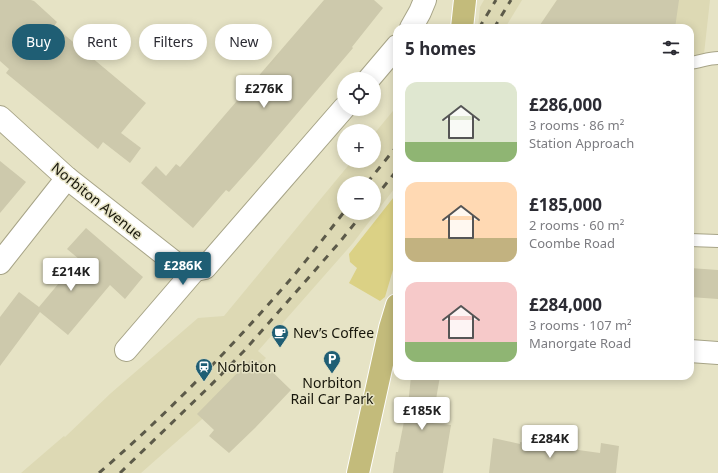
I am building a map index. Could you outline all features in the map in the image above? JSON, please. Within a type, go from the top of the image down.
[{"type":"main road","points":[[462,24],[465,0]]},
{"type":"main road","points":[[358,473],[393,333]]},
{"type":"street","points":[[413,24],[425,0]]},
{"type":"street","points":[[375,72],[393,51]]},
{"type":"street","points":[[126,350],[194,271],[205,268],[337,116]]},
{"type":"street","name":"Norbiton Avenue","points":[[0,117],[67,178],[174,262],[184,269],[194,271]]},
{"type":"street","points":[[0,263],[67,178]]},
{"type":"street","points":[[694,351],[718,353]]},
{"type":"lane","points":[[694,62],[710,58],[718,58]]},
{"type":"lane","points":[[694,240],[718,241]]},
{"type":"shaded area","points":[[484,0],[522,0],[507,24],[478,24],[480,7]]},
{"type":"shaded area","points":[[557,0],[710,0],[704,54],[694,60],[694,24],[541,24]]},
{"type":"shaded area","points":[[393,111],[393,190],[381,206],[381,176],[340,176],[346,168],[381,168],[381,125]]},
{"type":"shaded area","points":[[337,179],[337,220],[370,220],[353,243],[258,351],[266,358],[234,391],[141,473],[21,473],[64,436],[65,437],[111,393],[198,318],[224,316]]},
{"type":"shaded area","points":[[393,198],[393,270],[385,297],[380,301],[349,283],[357,268],[350,262],[349,254],[376,220],[381,220],[381,213]]},
{"type":"building","points":[[0,0],[34,1],[57,22],[56,24],[12,24],[12,60],[65,60],[65,35],[73,42],[73,60],[95,60],[146,103],[121,133],[141,148],[130,163],[103,142],[98,149],[6,73],[9,69],[0,61]]},
{"type":"building","points":[[324,0],[374,0],[383,8],[352,47],[353,48],[261,156],[229,192],[226,190],[193,228],[141,183],[156,166],[166,176],[176,164],[180,167]]},
{"type":"building","points":[[557,0],[679,0],[676,24],[541,24]]},
{"type":"building","points":[[0,161],[26,182],[0,213]]},
{"type":"building","points":[[86,228],[143,277],[125,299],[110,285],[68,335],[40,312],[0,366],[0,317],[19,292],[39,307],[79,259],[67,249]]},
{"type":"building","points":[[694,268],[718,270],[718,299],[694,297]]},
{"type":"building","points":[[250,360],[255,365],[260,360],[291,390],[229,453],[209,436],[214,430],[197,414]]},
{"type":"building","points":[[411,380],[439,380],[432,423],[451,425],[443,473],[393,473],[396,452],[398,452]]},
{"type":"building","points":[[493,438],[520,444],[520,442],[600,453],[601,443],[619,446],[616,473],[489,473]]},
{"type":"railway","points":[[481,24],[496,0]]},
{"type":"railway","points":[[496,24],[511,0]]},
{"type":"railway","points":[[373,176],[393,151]]},
{"type":"railway","points":[[381,190],[393,175]]},
{"type":"railway","points":[[99,473],[149,428],[221,356],[289,281],[338,220]]},
{"type":"railway","points":[[120,473],[244,351],[357,220]]},
{"type":"place","name":"Nev’s Coffee","points":[[280,348]]},
{"type":"place","name":"Norbiton Rail Car Park","points":[[332,374]]},
{"type":"place","name":"Norbiton","points":[[204,382]]}]
